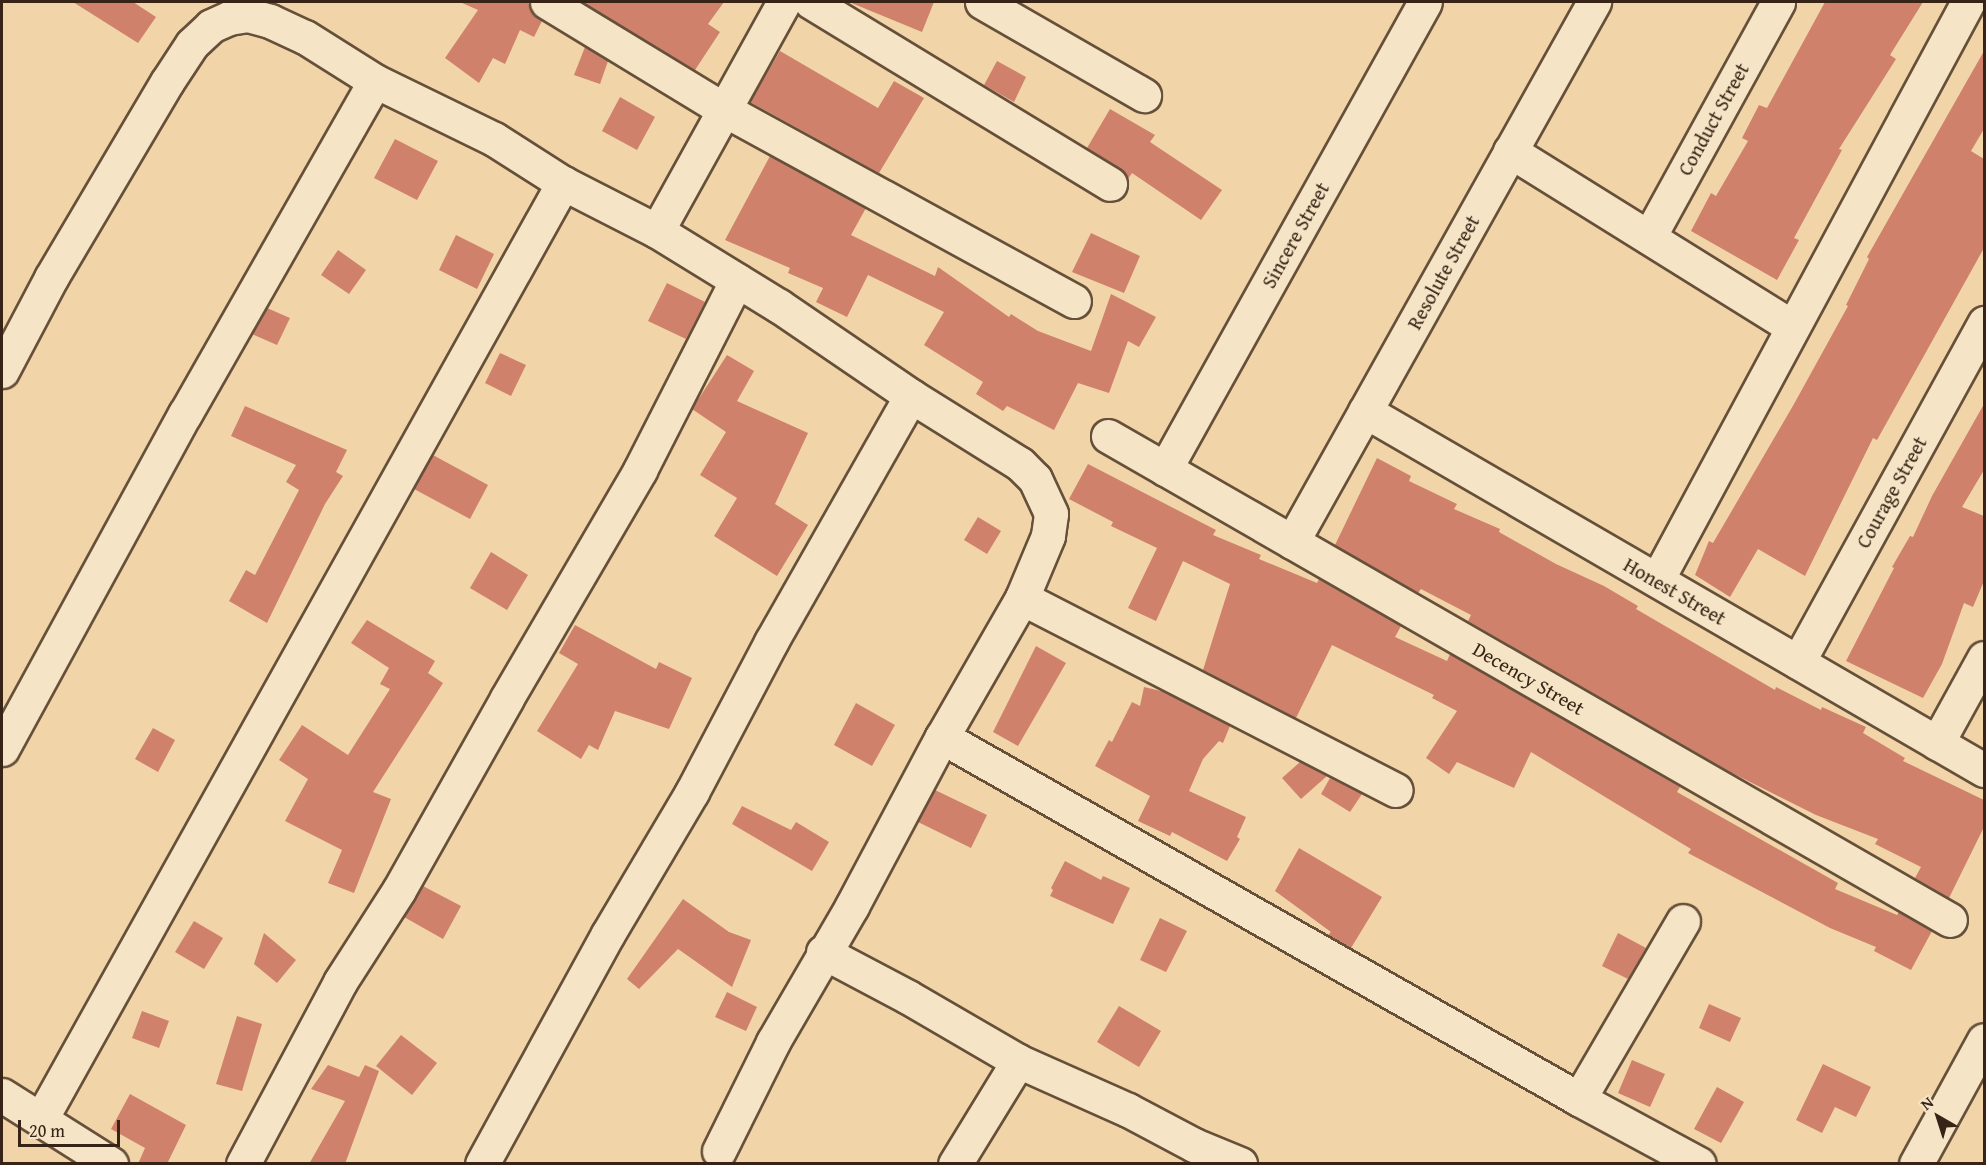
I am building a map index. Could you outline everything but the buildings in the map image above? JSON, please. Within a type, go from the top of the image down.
[{"type":"street","points":[[547,2],[723,109],[1074,301]]},
{"type":"street","points":[[657,231],[784,2]]},
{"type":"street","points":[[810,2],[1110,184]]},
{"type":"street","points":[[982,2],[1144,95]]},
{"type":"street","name":"Sincere Street","points":[[1165,469],[1425,2]]},
{"type":"street","name":"Resolute Street","points":[[1292,542],[1594,2]]},
{"type":"street","name":"Conduct Street","points":[[1649,237],[1778,2]]},
{"type":"street","points":[[1657,580],[1791,326],[1968,2]]},
{"type":"street","points":[[2,371],[51,278],[167,82],[192,44],[211,26],[230,18],[248,15],[270,21],[305,37],[375,81],[494,139],[562,183],[657,231],[737,280],[911,396],[1020,464],[1035,479],[1051,514],[1048,536],[1022,598],[942,737],[852,906],[823,952],[773,1042],[719,1151]]},
{"type":"street","points":[[2,749],[185,414],[375,81]]},
{"type":"street","points":[[1510,151],[1791,326]]},
{"type":"street","points":[[41,1119],[562,183]]},
{"type":"street","points":[[243,1164],[340,982],[399,890],[507,698],[640,470],[737,280]]},
{"type":"street","name":"Courage Street","points":[[1798,662],[1984,323]]},
{"type":"street","points":[[482,1164],[608,934],[692,792],[771,642],[911,396]]},
{"type":"street","name":"Honest Street","points":[[1365,411],[1984,770]]},
{"type":"street","name":"Decency Street","points":[[1108,436],[1950,920]]},
{"type":"street","points":[[1022,598],[1395,790]]},
{"type":"street","points":[[1937,743],[1984,658]]},
{"type":"street","points":[[942,737],[1580,1099],[1700,1164]]},
{"type":"street","points":[[1580,1099],[1683,921]]},
{"type":"street","points":[[823,952],[908,997],[1018,1061],[1128,1110],[1188,1154],[1240,1164]]},
{"type":"street","points":[[1916,1164],[1984,1040]]},
{"type":"street","points":[[955,1164],[1018,1061]]},
{"type":"street","points":[[2,1095],[111,1164]]}]
